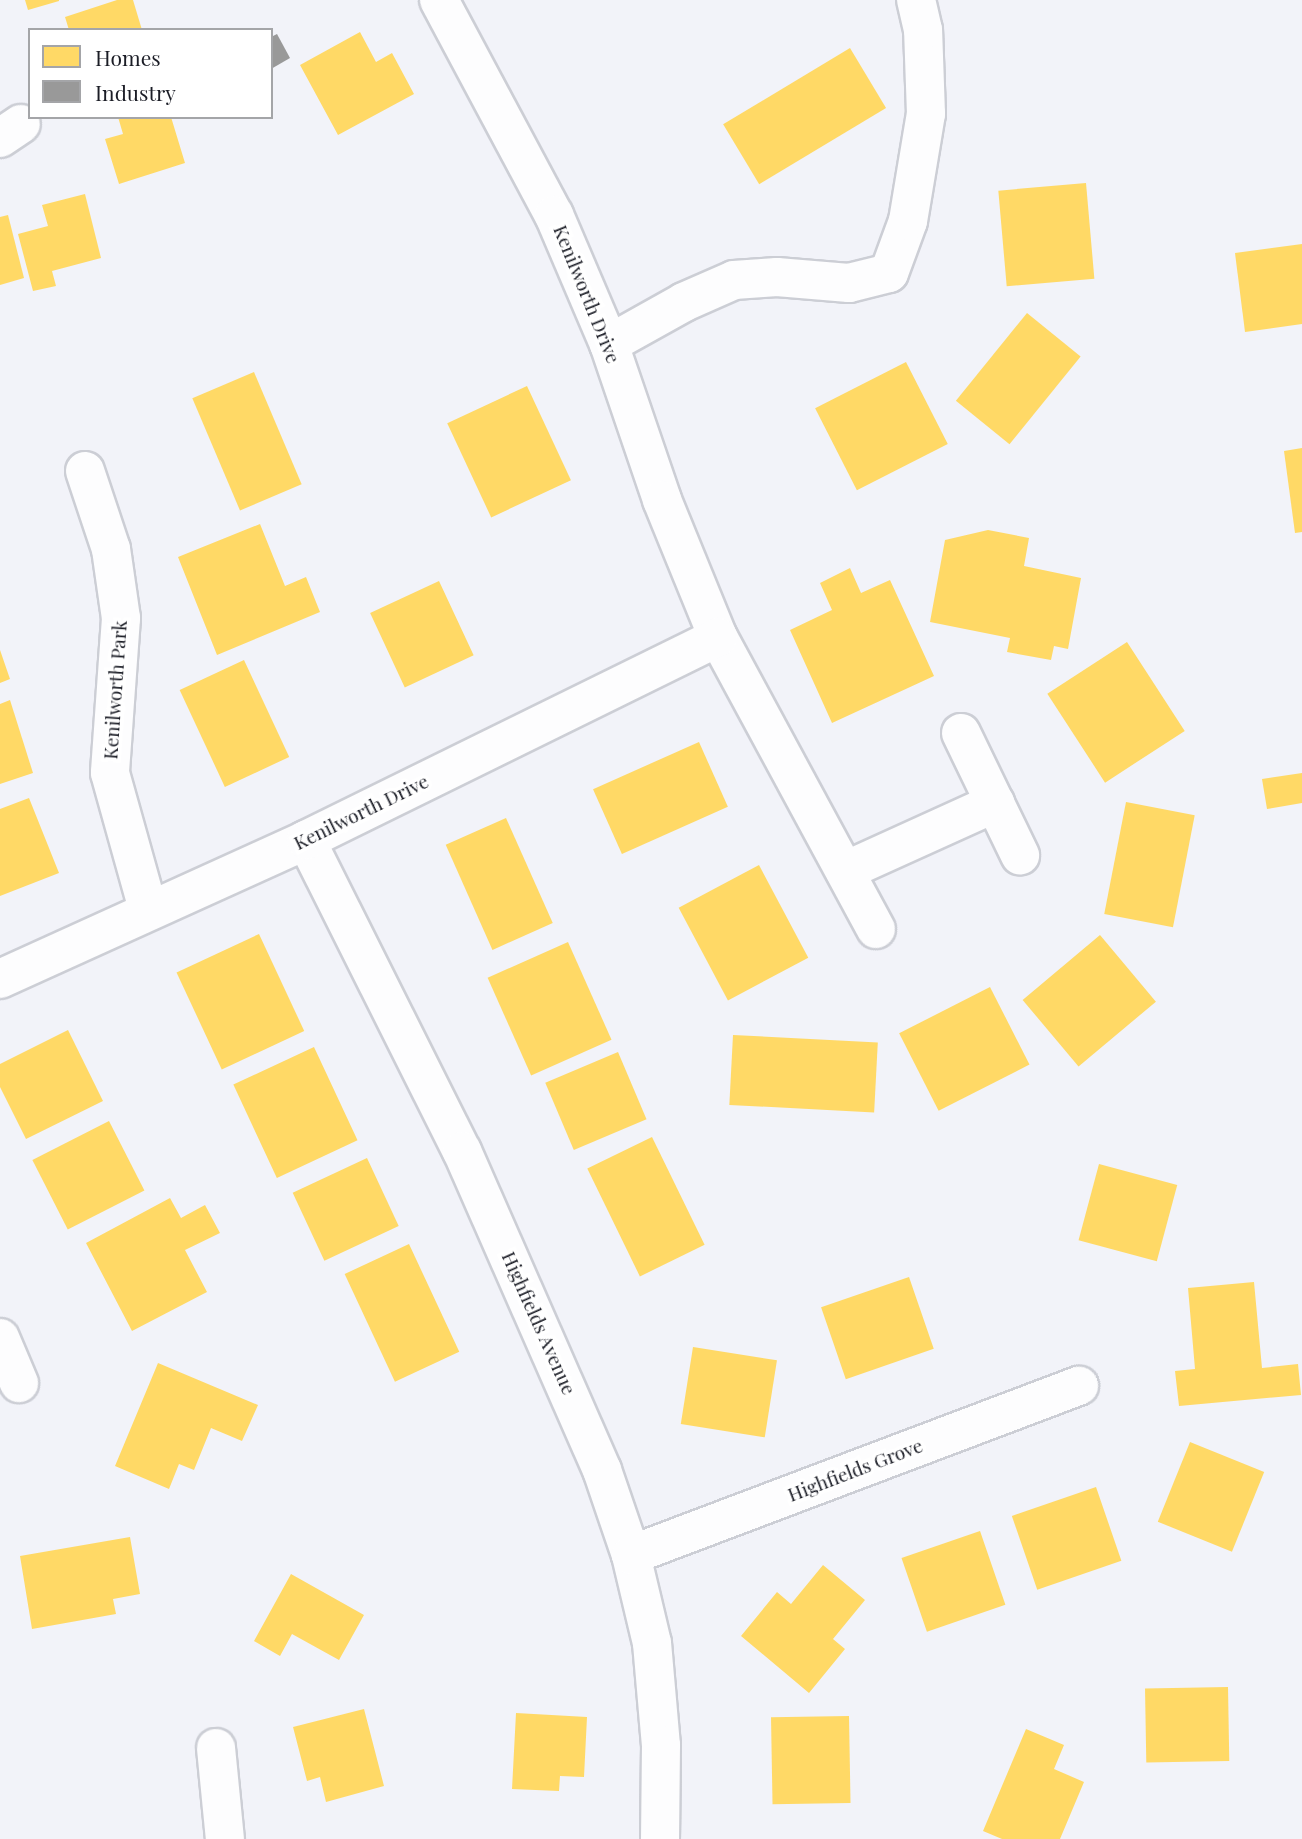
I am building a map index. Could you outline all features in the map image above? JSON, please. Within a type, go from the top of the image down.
[{"type":"street","name":"Kenilworth Drive","points":[[439,0],[554,215],[609,344],[662,500],[718,637],[876,929]]},
{"type":"street","points":[[609,344],[684,302],[734,280],[777,277],[849,283],[889,273],[908,221],[926,114],[923,30],[916,0]]},
{"type":"street","name":"Kenilworth Park","points":[[85,471],[111,549],[121,618],[110,773],[148,909]]},
{"type":"street","name":"Kenilworth Drive","points":[[0,979],[148,909],[306,840],[718,637]]},
{"type":"street","points":[[961,733],[1020,855]]},
{"type":"street","points":[[845,871],[995,803]]},
{"type":"street","name":"Highfields Avenue","points":[[306,840],[467,1164],[603,1470],[631,1555],[652,1643],[661,1745],[660,1839]]},
{"type":"street","points":[[0,1338],[19,1383]]},
{"type":"street","name":"Highfields Grove","points":[[631,1555],[1079,1386]]},
{"type":"street","points":[[216,1748],[225,1839]]},
{"type":"building: Homes","points":[[25,0],[59,0],[59,1],[28,10]]},
{"type":"building: Homes","points":[[117,0],[133,0],[141,28],[68,28],[65,17]]},
{"type":"building: Homes","points":[[360,32],[376,62],[392,53],[414,94],[338,135],[300,65]]},
{"type":"building: Homes","points":[[850,48],[886,108],[759,184],[723,124]]},
{"type":"building: Homes","points":[[119,119],[172,119],[185,163],[119,184],[105,139],[123,134]]},
{"type":"building: Homes","points":[[1086,183],[1094,279],[1007,286],[998,191]]},
{"type":"building: Homes","points":[[85,194],[101,258],[52,271],[56,286],[33,291],[18,234],[48,226],[42,205]]},
{"type":"building: Homes","points":[[8,215],[24,278],[0,285],[0,217]]},
{"type":"building: Homes","points":[[1302,244],[1302,324],[1245,332],[1235,253]]},
{"type":"building: Homes","points":[[1027,313],[1081,356],[1010,444],[956,401]]},
{"type":"building: Homes","points":[[906,362],[948,444],[857,490],[815,408]]},
{"type":"building: Homes","points":[[254,372],[302,484],[240,510],[192,398]]},
{"type":"building: Homes","points":[[527,386],[571,480],[491,517],[447,423]]},
{"type":"building: Homes","points":[[1302,448],[1302,532],[1295,533],[1284,451]]},
{"type":"building: Homes","points":[[260,524],[285,586],[306,577],[320,612],[217,655],[178,557]]},
{"type":"building: Homes","points":[[988,530],[1029,538],[1024,566],[1081,578],[1068,649],[1054,646],[1051,660],[1007,652],[1010,638],[930,622],[945,540]]},
{"type":"building: Homes","points":[[850,568],[861,593],[890,580],[934,676],[832,723],[790,630],[832,610],[820,583]]},
{"type":"building: Homes","points":[[439,581],[474,655],[405,687],[370,613]]},
{"type":"building: Homes","points":[[1127,642],[1185,731],[1105,783],[1047,694]]},
{"type":"building: Homes","points":[[0,650],[10,679],[0,683]]},
{"type":"building: Homes","points":[[244,660],[289,757],[225,787],[180,690]]},
{"type":"building: Homes","points":[[10,700],[33,773],[0,784],[0,704]]},
{"type":"building: Homes","points":[[699,742],[728,807],[622,854],[593,789]]},
{"type":"building: Homes","points":[[1302,773],[1302,803],[1267,809],[1262,779]]},
{"type":"building: Homes","points":[[29,798],[59,873],[0,896],[0,809]]},
{"type":"building: Homes","points":[[1126,802],[1195,815],[1173,927],[1104,914]]},
{"type":"building: Homes","points":[[506,818],[553,923],[492,950],[446,845]]},
{"type":"building: Homes","points":[[759,865],[808,958],[728,1000],[679,908]]},
{"type":"building: Homes","points":[[259,934],[304,1031],[222,1069],[177,972]]},
{"type":"building: Homes","points":[[1100,935],[1156,1002],[1079,1067],[1023,1000]]},
{"type":"building: Homes","points":[[568,942],[612,1040],[531,1076],[488,978]]},
{"type":"building: Homes","points":[[990,987],[1029,1065],[939,1111],[899,1033]]},
{"type":"building: Homes","points":[[68,1030],[103,1101],[26,1139],[0,1087],[0,1064]]},
{"type":"building: Homes","points":[[733,1035],[878,1043],[874,1112],[729,1105]]},
{"type":"building: Homes","points":[[314,1047],[358,1140],[277,1178],[233,1085]]},
{"type":"building: Homes","points":[[618,1052],[647,1119],[574,1150],[545,1083]]},
{"type":"building: Homes","points":[[109,1121],[144,1190],[68,1230],[32,1160]]},
{"type":"building: Homes","points":[[652,1137],[705,1245],[640,1276],[587,1169]]},
{"type":"building: Homes","points":[[367,1158],[399,1226],[324,1261],[293,1193]]},
{"type":"building: Homes","points":[[1099,1164],[1177,1185],[1157,1261],[1079,1240]]},
{"type":"building: Homes","points":[[170,1198],[181,1218],[205,1205],[220,1233],[185,1250],[207,1292],[132,1331],[86,1243]]},
{"type":"building: Homes","points":[[409,1244],[459,1352],[395,1382],[345,1274]]},
{"type":"building: Homes","points":[[909,1277],[934,1349],[846,1379],[821,1307]]},
{"type":"building: Homes","points":[[1254,1282],[1262,1368],[1298,1364],[1301,1395],[1179,1406],[1175,1371],[1195,1369],[1188,1288]]},
{"type":"building: Homes","points":[[693,1347],[777,1360],[765,1437],[681,1424]]},
{"type":"building: Homes","points":[[158,1363],[258,1405],[242,1441],[211,1428],[194,1470],[179,1464],[169,1489],[115,1466]]},
{"type":"building: Homes","points":[[1190,1442],[1264,1472],[1232,1552],[1158,1522]]},
{"type":"building: Homes","points":[[1096,1487],[1121,1561],[1037,1590],[1012,1516]]},
{"type":"building: Homes","points":[[980,1531],[1005,1605],[927,1632],[902,1558]]},
{"type":"building: Homes","points":[[130,1537],[140,1594],[113,1599],[116,1614],[32,1629],[20,1556]]},
{"type":"building: Homes","points":[[823,1565],[865,1600],[833,1639],[845,1649],[809,1693],[741,1636],[777,1592],[791,1604]]},
{"type":"building: Homes","points":[[291,1574],[364,1615],[339,1660],[292,1634],[280,1656],[254,1641]]},
{"type":"building: Homes","points":[[1228,1687],[1229,1761],[1146,1762],[1145,1688]]},
{"type":"building: Homes","points":[[364,1709],[384,1786],[326,1802],[320,1777],[307,1781],[293,1727]]},
{"type":"building: Homes","points":[[516,1713],[587,1717],[584,1777],[560,1776],[559,1791],[512,1789]]},
{"type":"building: Homes","points":[[849,1716],[851,1803],[773,1804],[771,1717]]},
{"type":"building: Homes","points":[[1026,1729],[1064,1745],[1054,1769],[1084,1782],[1060,1839],[1002,1839],[983,1831]]},
{"type":"building: Industry","points":[[277,34],[290,58],[273,68],[273,36]]}]
